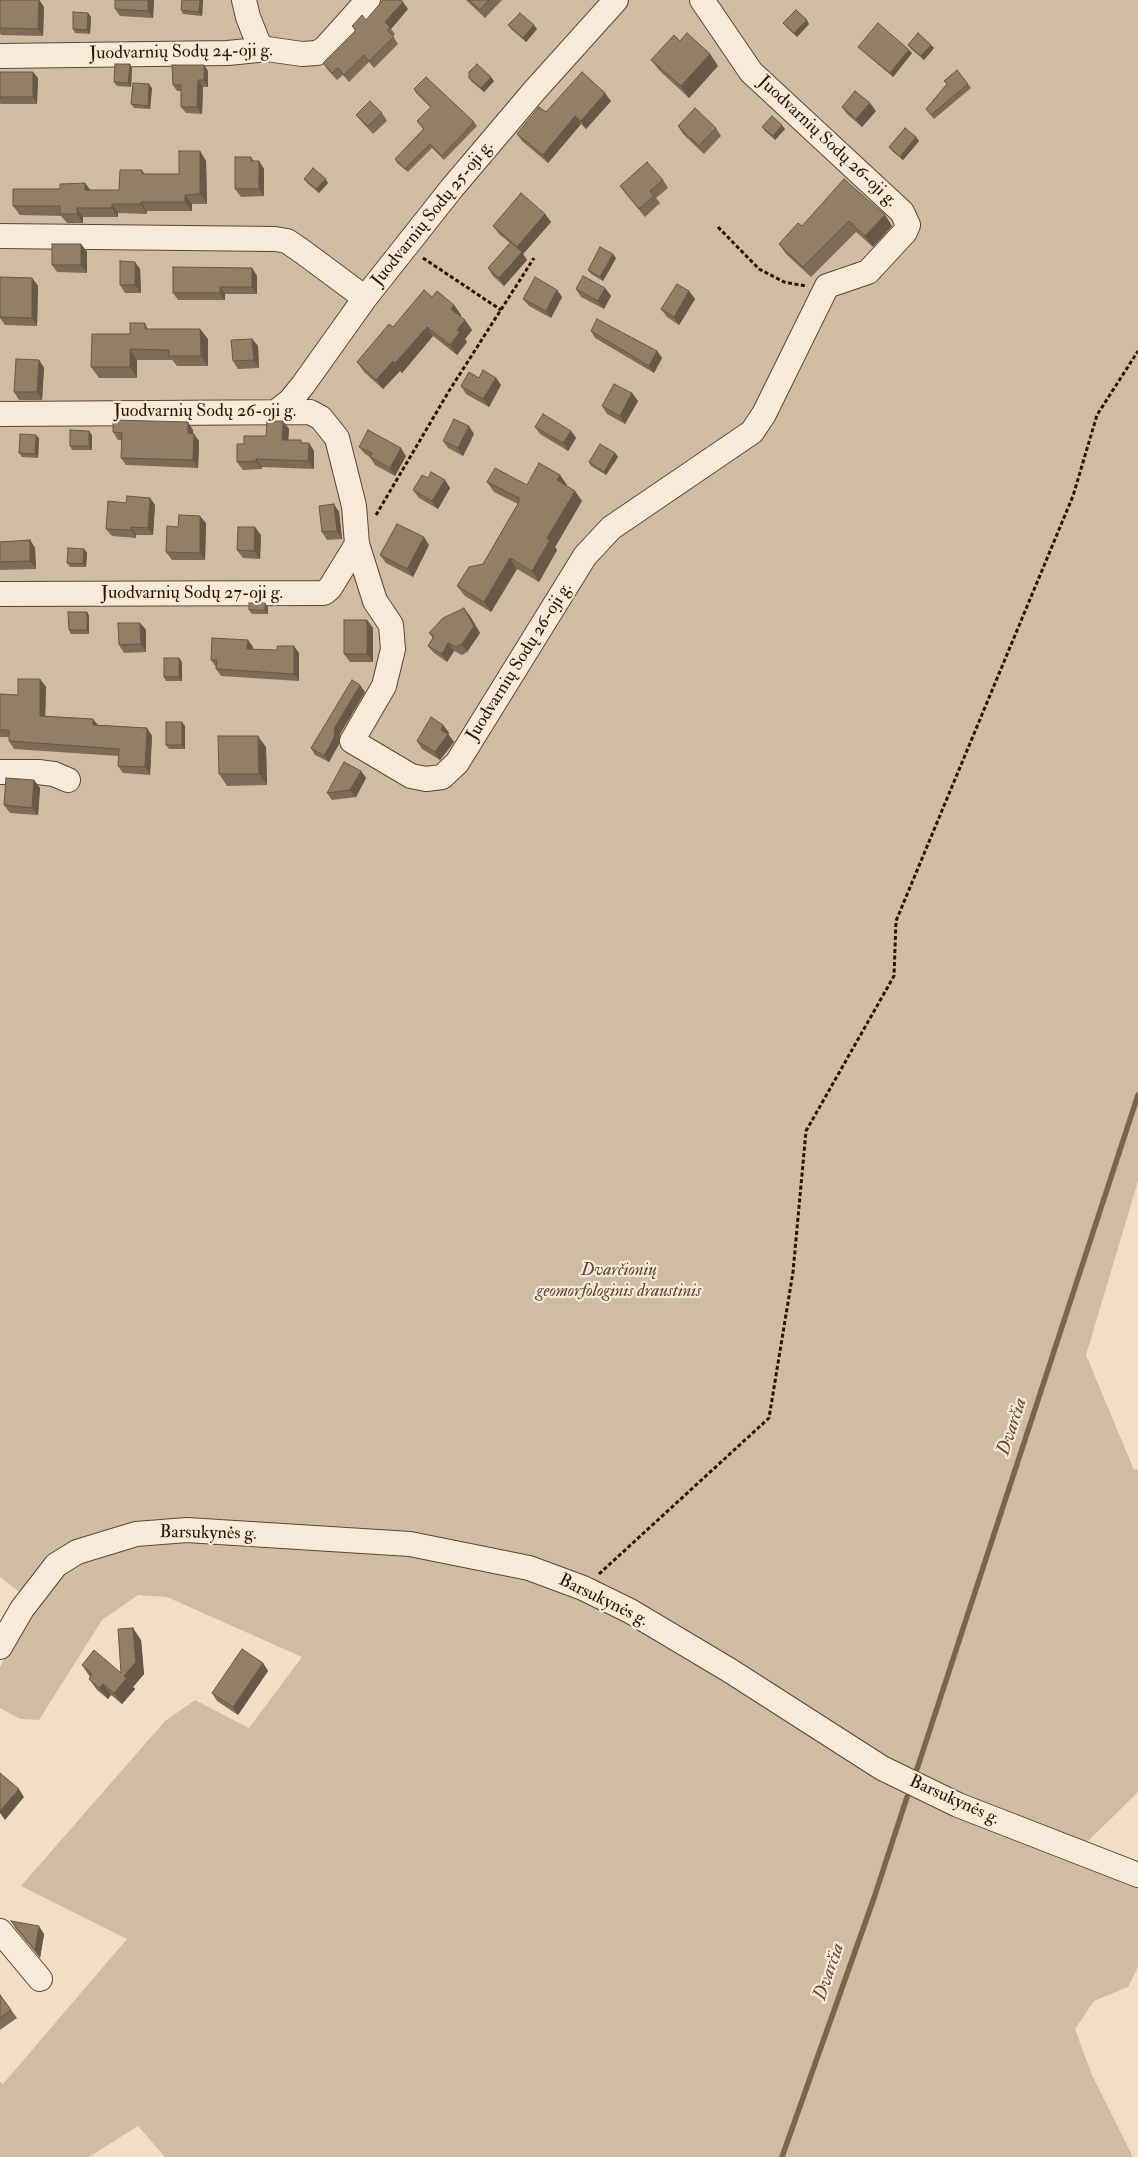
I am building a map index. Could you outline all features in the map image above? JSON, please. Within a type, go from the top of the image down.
[{"type":"street","points":[[244,0],[248,17],[259,45],[268,49]]},
{"type":"street","name":"Juodvarnių Sodų 24-oji g.","points":[[0,56],[228,54],[268,49],[302,54],[317,53],[325,48],[368,0]]},
{"type":"street","name":"Juodvarnių Sodų 25-oji g.","points":[[0,236],[275,239],[286,241],[303,252],[365,298],[535,90],[616,0]]},
{"type":"street","name":"Juodvarnių Sodų 26-oji g.","points":[[0,414],[310,412],[321,418],[337,438],[354,506],[357,544],[375,601],[391,625],[393,649],[384,686],[352,741],[411,776],[426,779],[442,777],[457,763],[585,556],[611,528],[752,432],[764,414],[827,286],[868,272],[900,240],[908,225],[902,212],[751,72],[702,0]]},
{"type":"street","points":[[276,412],[290,401],[303,385],[365,298]]},
{"type":"street","points":[[303,385],[310,412]]},
{"type":"street","name":"Juodvarnių Sodų 27-oji g.","points":[[0,594],[324,593],[330,588],[357,544]]},
{"type":"street","points":[[0,772],[38,772],[54,774],[68,780]]},
{"type":"street","name":"Barsukynės g.","points":[[0,1647],[28,1601],[56,1565],[85,1549],[136,1534],[187,1530],[410,1544],[529,1568],[583,1588],[630,1611],[729,1670],[882,1768],[958,1805],[1138,1875]]},
{"type":"street","points":[[0,1931],[40,1980]]},
{"type":"path","points":[[718,227],[747,259],[770,276],[803,286],[827,286]]},
{"type":"path","points":[[406,246],[500,310]]},
{"type":"path","points":[[357,544],[500,310],[534,258]]},
{"type":"path","points":[[583,1588],[768,1418],[793,1272],[806,1131],[894,976],[896,921],[1073,496],[1097,415],[1138,351]]},
{"type":"green space","name":"Dvarčionių geomorfologinis draustinis","points":[[0,0],[1138,0],[1138,1181],[1086,1355],[1134,1470],[1138,1469],[1138,1792],[1085,1844],[1138,1882],[1138,1967],[1128,1987],[1094,2001],[1075,2029],[1092,2075],[1133,2157],[165,2157],[138,2126],[89,2157],[0,2157],[0,2082],[3,2084],[127,1939],[21,1886],[165,1721],[195,1700],[249,1728],[302,1657],[167,1597],[138,1595],[102,1620],[39,1720],[20,1719],[0,1708],[0,1667],[35,1604],[0,1577]]},
{"type":"building","points":[[0,0],[39,0],[38,29],[0,28]]},
{"type":"building","points":[[115,0],[148,0],[148,11],[115,9]]},
{"type":"building","points":[[182,0],[200,0],[199,12],[181,10]]},
{"type":"building","points":[[383,0],[401,0],[403,2],[385,22],[390,27],[387,30],[394,37],[369,61],[364,55],[344,75],[338,68],[332,73],[323,63],[356,30],[352,26],[362,15],[366,20]]},
{"type":"building","points":[[469,0],[489,0],[480,10]]},
{"type":"building","points":[[796,10],[807,20],[794,33],[783,23]]},
{"type":"building","points":[[73,12],[88,13],[87,30],[73,29]]},
{"type":"building","points":[[520,13],[534,25],[523,38],[508,25]]},
{"type":"building","points":[[878,23],[909,50],[890,73],[858,47]]},
{"type":"building","points":[[687,33],[710,54],[681,86],[651,60],[674,35],[680,41]]},
{"type":"building","points":[[918,33],[931,45],[921,56],[908,45]]},
{"type":"building","points":[[115,64],[130,64],[128,83],[114,82]]},
{"type":"building","points":[[477,64],[491,77],[481,88],[469,78],[469,72]]},
{"type":"building","points":[[172,65],[204,65],[204,80],[198,80],[197,107],[181,107],[181,85],[173,85]]},
{"type":"building","points":[[957,70],[968,84],[931,115],[926,109],[947,84],[944,81]]},
{"type":"building","points":[[0,72],[33,72],[33,97],[0,97]]},
{"type":"building","points":[[582,72],[605,93],[581,121],[575,116],[543,155],[517,134],[539,107],[546,112]]},
{"type":"building","points":[[426,77],[474,122],[442,156],[430,144],[405,169],[395,159],[424,129],[417,121],[431,107],[414,89]]},
{"type":"building","points":[[133,83],[149,84],[148,106],[131,104]]},
{"type":"building","points":[[855,91],[870,103],[856,119],[842,107]]},
{"type":"building","points":[[370,101],[382,113],[368,126],[356,115]]},
{"type":"building","points":[[695,108],[716,128],[699,146],[678,126]]},
{"type":"building","points":[[772,116],[782,125],[773,136],[762,127]]},
{"type":"building","points":[[905,128],[916,137],[900,157],[889,147]]},
{"type":"building","points":[[179,151],[200,151],[200,194],[185,195],[185,202],[112,204],[112,208],[77,208],[77,214],[60,214],[60,206],[13,206],[13,189],[60,189],[60,184],[85,183],[85,190],[119,190],[120,170],[142,170],[142,174],[179,174]]},
{"type":"building","points":[[235,157],[251,157],[251,161],[259,161],[259,189],[235,189]]},
{"type":"building","points":[[647,162],[663,180],[650,191],[654,196],[639,209],[620,186]]},
{"type":"building","points":[[313,168],[326,179],[316,189],[304,179]]},
{"type":"building","points":[[844,179],[885,215],[865,236],[849,221],[803,267],[779,244],[798,223],[802,226]]},
{"type":"building","points":[[521,193],[545,214],[517,247],[493,226]]},
{"type":"building","points":[[511,242],[522,252],[499,278],[488,268]]},
{"type":"building","points":[[52,244],[81,244],[81,265],[52,265]]},
{"type":"building","points":[[600,247],[613,254],[600,277],[588,270]]},
{"type":"building","points":[[120,261],[135,262],[135,285],[120,285]]},
{"type":"building","points":[[173,267],[252,268],[252,287],[220,287],[220,293],[173,293]]},
{"type":"building","points":[[583,276],[605,288],[598,301],[576,289]]},
{"type":"building","points":[[0,277],[32,278],[32,318],[0,317]]},
{"type":"building","points":[[535,277],[557,290],[546,311],[523,299]]},
{"type":"building","points":[[677,284],[689,291],[674,317],[661,309]]},
{"type":"building","points":[[424,290],[432,297],[437,291],[454,305],[451,309],[465,320],[457,330],[460,332],[450,345],[427,327],[395,363],[393,361],[376,380],[357,362],[389,324],[393,327]]},
{"type":"building","points":[[597,319],[657,351],[649,366],[591,331]]},
{"type":"building","points":[[130,323],[145,323],[145,329],[200,329],[201,356],[169,356],[169,350],[130,349],[130,367],[91,367],[92,334],[130,334]]},
{"type":"building","points":[[252,339],[254,360],[233,361],[231,340]]},
{"type":"building","points":[[16,359],[39,360],[37,392],[14,392]]},
{"type":"building","points":[[483,370],[496,378],[483,399],[461,386],[469,372],[479,378]]},
{"type":"building","points":[[614,384],[632,393],[620,416],[602,406]]},
{"type":"building","points":[[543,414],[571,431],[563,443],[535,427]]},
{"type":"building","points":[[454,419],[469,426],[458,448],[443,441]]},
{"type":"building","points":[[113,420],[188,422],[188,433],[194,434],[193,460],[121,458],[122,433],[113,432]]},
{"type":"building","points":[[267,421],[283,421],[282,440],[301,440],[301,443],[309,443],[308,461],[256,459],[256,461],[237,462],[237,444],[244,444],[244,436],[266,436]]},
{"type":"building","points":[[70,430],[89,431],[89,446],[70,446]]},
{"type":"building","points":[[368,430],[401,448],[390,468],[370,457],[372,453],[359,447]]},
{"type":"building","points":[[20,434],[36,435],[35,454],[19,453]]},
{"type":"building","points":[[600,444],[615,453],[604,472],[589,462]]},
{"type":"building","points":[[539,463],[560,475],[557,480],[575,491],[547,538],[550,540],[532,571],[510,558],[484,602],[457,586],[469,567],[483,564],[519,502],[519,498],[487,482],[495,468],[527,485]]},
{"type":"building","points":[[431,472],[445,480],[432,501],[413,490],[422,475],[428,478]]},
{"type":"building","points":[[127,496],[150,498],[148,528],[131,527],[131,530],[106,529],[108,501],[126,503]]},
{"type":"building","points":[[334,504],[337,531],[322,532],[319,506]]},
{"type":"building","points":[[179,515],[200,516],[200,553],[166,552],[167,526],[178,527]]},
{"type":"building","points":[[397,524],[424,537],[407,569],[380,555]]},
{"type":"building","points":[[238,527],[255,527],[254,551],[237,550]]},
{"type":"building","points":[[30,540],[30,561],[0,562],[0,542]]},
{"type":"building","points":[[68,548],[84,549],[83,564],[67,563]]},
{"type":"building","points":[[249,603],[265,603],[265,610],[249,610]]},
{"type":"building","points":[[464,608],[474,626],[462,644],[456,647],[448,643],[442,654],[428,646],[434,636],[429,633],[443,618]]},
{"type":"building","points":[[68,612],[87,612],[87,630],[69,630]]},
{"type":"building","points":[[344,620],[367,620],[367,654],[344,654]]},
{"type":"building","points":[[118,623],[140,623],[141,644],[119,645]]},
{"type":"building","points":[[212,638],[248,640],[247,649],[277,650],[277,646],[294,646],[294,674],[216,669],[217,660],[211,660]]},
{"type":"building","points":[[164,658],[179,658],[179,677],[164,677]]},
{"type":"building","points":[[18,679],[40,679],[40,716],[93,719],[93,725],[147,728],[145,767],[118,766],[119,749],[9,741],[9,730],[0,730],[0,694],[18,695]]},
{"type":"building","points":[[352,680],[360,685],[335,727],[334,738],[324,756],[311,748]]},
{"type":"building","points":[[431,717],[443,725],[441,730],[448,734],[435,752],[417,741]]},
{"type":"building","points":[[166,722],[182,722],[182,745],[166,745]]},
{"type":"building","points":[[218,736],[258,736],[259,774],[219,774]]},
{"type":"building","points":[[344,762],[361,771],[350,790],[327,793]]},
{"type":"building","points":[[6,778],[34,780],[32,808],[4,805]]},
{"type":"building","points":[[133,1628],[136,1662],[124,1676],[127,1678],[114,1693],[103,1684],[99,1688],[89,1679],[92,1674],[82,1665],[94,1650],[121,1673],[118,1629]]},
{"type":"building","points":[[242,1649],[263,1663],[233,1707],[212,1693]]},
{"type":"building","points":[[0,1773],[19,1789],[0,1811]]},
{"type":"building","points":[[11,1921],[39,1926],[35,1950]]},
{"type":"building","points":[[0,1995],[11,2010],[0,2018]]},
{"type":"waterway","name":"Dvarčia","points":[[917,1769],[1138,1095]]},
{"type":"waterway","name":"Dvarčia","points":[[782,2157],[874,1898],[907,1797]]}]
